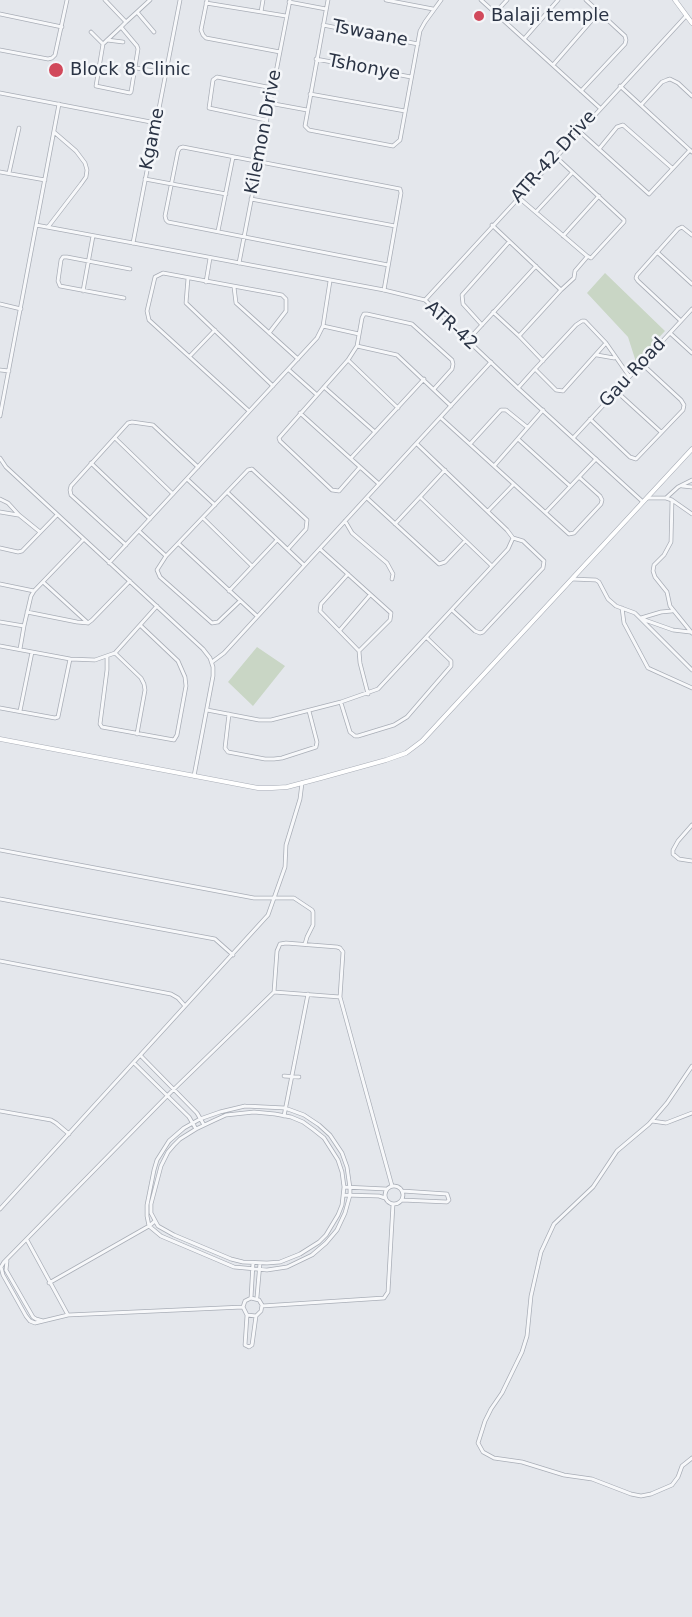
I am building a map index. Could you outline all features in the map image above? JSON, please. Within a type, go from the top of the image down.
[{"type":"main road","points":[[675,0],[692,23]]},
{"type":"main road","points":[[0,739],[272,789],[302,783],[406,753],[415,747],[692,449]]},
{"type":"street","points":[[0,50],[52,58],[56,55],[67,0]]},
{"type":"street","points":[[105,0],[126,22]]},
{"type":"street","points":[[121,27],[137,46],[138,53],[131,92],[96,86],[104,44],[107,40],[150,0]]},
{"type":"street","name":"Kgame","points":[[133,243],[180,0]]},
{"type":"street","points":[[261,12],[263,0]]},
{"type":"street","points":[[328,0],[304,124],[309,130],[393,146],[400,140],[422,26],[441,0]]},
{"type":"street","points":[[386,0],[433,9]]},
{"type":"street","points":[[481,0],[600,108]]},
{"type":"street","points":[[495,13],[507,0]]},
{"type":"street","points":[[524,39],[558,0]]},
{"type":"street","points":[[581,91],[625,44],[626,40],[625,36],[586,0]]},
{"type":"street","points":[[280,52],[206,38],[201,30],[207,1],[286,16]]},
{"type":"street","points":[[289,1],[326,9]]},
{"type":"street","name":"Kilemon Drive","points":[[239,263],[289,1]]},
{"type":"street","points":[[137,12],[154,32]]},
{"type":"street","points":[[553,65],[599,12]]},
{"type":"street","points":[[0,14],[62,27]]},
{"type":"street","name":"ATR-42 Drive","points":[[424,300],[686,16]]},
{"type":"street","name":"Tswaane","points":[[323,25],[418,44]]},
{"type":"street","points":[[91,32],[104,44]]},
{"type":"street","points":[[107,40],[123,42]]},
{"type":"street","name":"Tshonye","points":[[316,59],[411,77]]},
{"type":"street","points":[[136,68],[166,73]]},
{"type":"street","points":[[266,120],[210,110],[208,106],[211,89],[213,80],[217,78],[272,88]]},
{"type":"street","points":[[641,105],[662,82],[667,80],[678,83],[692,96]]},
{"type":"street","points":[[579,130],[647,193],[651,193],[691,151],[620,86]]},
{"type":"street","points":[[0,93],[156,123]]},
{"type":"street","points":[[310,94],[405,111]]},
{"type":"street","points":[[270,103],[307,110]]},
{"type":"street","points":[[0,416],[59,104]]},
{"type":"street","points":[[600,149],[617,127],[623,125],[673,169]]},
{"type":"street","points":[[9,173],[18,128]]},
{"type":"street","points":[[48,227],[86,177],[87,170],[76,151],[54,132]]},
{"type":"street","points":[[384,290],[401,190],[183,147],[178,151],[165,216],[168,222],[388,265]]},
{"type":"street","points":[[218,232],[233,156]]},
{"type":"street","points":[[518,197],[591,258],[624,221],[556,157]]},
{"type":"street","points":[[0,172],[45,180]]},
{"type":"street","points":[[536,212],[572,172]]},
{"type":"street","points":[[145,179],[226,194]]},
{"type":"street","points":[[563,236],[599,196]]},
{"type":"street","points":[[251,199],[395,226]]},
{"type":"street","name":"ATR-42","points":[[36,225],[384,290],[424,300],[644,502]]},
{"type":"street","points":[[492,225],[561,290]]},
{"type":"street","points":[[681,321],[636,278],[678,229],[682,227],[692,234]]},
{"type":"street","points":[[83,291],[93,236]]},
{"type":"street","points":[[482,325],[463,304],[462,296],[509,242]]},
{"type":"street","points":[[657,252],[692,284]]},
{"type":"street","points":[[124,298],[60,286],[58,284],[61,260],[67,256],[130,269]]},
{"type":"street","points":[[519,336],[574,278],[574,272],[587,256]]},
{"type":"street","points":[[206,282],[210,258]]},
{"type":"street","points":[[468,340],[536,266]]},
{"type":"street","points":[[249,411],[149,320],[147,311],[155,277],[163,273],[282,295],[286,299],[286,311],[269,333]]},
{"type":"street","points":[[188,278],[186,303],[273,386]]},
{"type":"street","points":[[110,563],[317,338],[323,326],[330,281]]},
{"type":"street","points":[[234,287],[236,303],[298,359]]},
{"type":"street","points":[[0,304],[21,309]]},
{"type":"street","name":"Gau Road","points":[[574,437],[692,309]]},
{"type":"street","points":[[493,312],[543,362]]},
{"type":"street","points":[[360,467],[339,491],[332,490],[279,440],[279,435],[348,360],[357,346],[364,314],[406,322],[415,326],[453,363],[452,369],[434,389]]},
{"type":"street","points":[[518,388],[582,321],[585,321],[606,343],[629,376]]},
{"type":"street","points":[[323,326],[360,334]]},
{"type":"street","points":[[190,356],[215,330]]},
{"type":"street","points":[[670,333],[692,353]]},
{"type":"street","points":[[535,369],[556,390],[563,391],[606,343]]},
{"type":"street","points":[[357,346],[397,356],[452,406]]},
{"type":"street","points":[[596,355],[616,358]]},
{"type":"street","points":[[348,360],[398,408]]},
{"type":"street","points":[[212,662],[224,653],[305,566],[491,362]]},
{"type":"street","points":[[590,419],[634,459],[683,410],[684,405],[681,400],[641,363]]},
{"type":"street","points":[[288,369],[316,394]]},
{"type":"street","points":[[0,370],[9,371]]},
{"type":"street","points":[[351,458],[424,380]]},
{"type":"street","points":[[324,387],[375,432]]},
{"type":"street","points":[[616,391],[662,433]]},
{"type":"street","points":[[470,444],[501,410],[506,410],[527,427]]},
{"type":"street","points":[[494,466],[543,410]]},
{"type":"street","points":[[300,412],[379,484]]},
{"type":"street","points":[[441,417],[569,534],[574,533],[601,504],[602,500],[579,477]]},
{"type":"street","points":[[126,545],[71,495],[70,490],[71,486],[115,438],[130,422],[151,424],[198,467]]},
{"type":"street","points":[[115,438],[173,494]]},
{"type":"street","points":[[518,439],[570,486]]},
{"type":"street","points":[[417,444],[488,511],[513,538],[523,541],[544,561],[543,568],[483,632],[475,631],[452,610]]},
{"type":"street","points":[[0,458],[6,467],[57,515],[203,649],[212,662],[213,676],[194,776]]},
{"type":"street","points":[[546,512],[596,458]]},
{"type":"street","points":[[91,464],[150,519]]},
{"type":"street","points":[[240,601],[218,622],[212,623],[158,573],[158,567],[249,469],[307,520],[306,529],[288,549]]},
{"type":"street","points":[[395,525],[445,470]]},
{"type":"street","points":[[187,479],[215,505]]},
{"type":"street","points":[[666,498],[681,485],[692,480]]},
{"type":"street","points":[[488,511],[514,484]]},
{"type":"street","points":[[681,485],[692,488]]},
{"type":"street","points":[[227,492],[305,566]]},
{"type":"street","points":[[420,497],[492,566]]},
{"type":"street","points":[[366,498],[439,564],[445,562],[465,542]]},
{"type":"street","points":[[647,498],[672,500],[692,514]]},
{"type":"street","points":[[0,499],[8,503],[41,532]]},
{"type":"street","points":[[672,500],[671,542],[664,555],[654,565],[653,571],[667,592],[673,611],[692,632]]},
{"type":"street","points":[[0,512],[19,515]]},
{"type":"street","points":[[0,548],[22,551],[57,515]]},
{"type":"street","points":[[203,518],[252,566]]},
{"type":"street","points":[[345,521],[352,533],[387,564],[393,574],[392,579]]},
{"type":"street","points":[[139,531],[166,556]]},
{"type":"street","points":[[207,710],[266,720],[341,702],[368,694],[383,686],[508,549],[513,538]]},
{"type":"street","points":[[20,649],[27,612],[34,591],[84,539]]},
{"type":"street","points":[[229,591],[278,540]]},
{"type":"street","points":[[179,544],[257,617]]},
{"type":"street","points":[[320,549],[392,616],[359,651]]},
{"type":"street","points":[[348,574],[320,606],[321,612],[359,651],[368,694]]},
{"type":"street","points":[[572,579],[596,580],[616,606],[635,613],[692,670]]},
{"type":"street","points":[[43,582],[88,622]]},
{"type":"street","points":[[27,612],[88,622],[130,582]]},
{"type":"street","points":[[0,584],[34,591]]},
{"type":"street","points":[[340,630],[370,595]]},
{"type":"street","points":[[0,646],[70,659],[95,660],[107,657],[115,653],[157,606]]},
{"type":"street","points":[[622,608],[624,623],[648,668],[692,688]]},
{"type":"street","points":[[639,618],[673,611]]},
{"type":"street","points":[[639,618],[673,630],[692,632]]},
{"type":"street","points":[[0,621],[24,626]]},
{"type":"street","points":[[107,657],[100,724],[102,727],[174,740],[177,735],[186,686],[185,677],[178,661],[140,625]]},
{"type":"street","points":[[341,702],[350,732],[355,736],[394,724],[406,717],[452,666],[451,661],[427,638]]},
{"type":"street","points":[[20,711],[32,651]]},
{"type":"street","points":[[115,653],[141,678],[144,684],[145,690],[137,734]]},
{"type":"street","points":[[0,708],[58,717],[70,659]]},
{"type":"street","points":[[229,714],[225,748],[228,752],[274,759],[316,747],[317,742],[309,711]]},
{"type":"street","points":[[0,1209],[268,915],[285,867],[286,845],[300,799],[302,783]]},
{"type":"street","points":[[692,825],[678,841],[673,854],[679,859],[692,861]]},
{"type":"street","points":[[0,850],[254,898],[294,898],[312,910],[314,915],[313,925],[305,944]]},
{"type":"street","points":[[0,899],[215,939],[232,955]]},
{"type":"street","points":[[243,1307],[68,1315],[35,1323],[29,1320],[2,1265],[167,1096],[274,992],[278,947],[282,943],[337,947],[342,950],[344,955],[340,997],[392,1186]]},
{"type":"street","points":[[0,962],[171,994],[185,1006]]},
{"type":"street","points":[[274,992],[340,997]]},
{"type":"street","points":[[284,1116],[308,994]]},
{"type":"street","points":[[141,1056],[197,1113],[204,1125]]},
{"type":"street","points":[[134,1063],[189,1117],[196,1129]]},
{"type":"street","points":[[692,1066],[652,1121],[617,1151],[593,1187],[554,1224],[540,1252],[531,1296],[527,1336],[522,1352],[514,1372],[485,1420],[478,1443],[486,1455],[494,1458],[522,1462],[564,1475],[582,1476],[641,1496],[672,1485],[682,1466],[692,1458]]},
{"type":"street","points":[[284,1076],[299,1077]]},
{"type":"street","points":[[257,1106],[285,1108],[304,1115],[319,1125],[337,1144],[344,1160],[350,1188],[342,1221],[333,1236],[312,1255],[296,1263],[259,1270],[234,1267],[171,1241],[149,1226],[147,1205],[157,1160],[171,1139],[200,1119],[236,1107],[257,1106]]},
{"type":"street","points":[[0,1111],[51,1120],[69,1134]]},
{"type":"street","points":[[254,1112],[284,1116],[303,1122],[324,1138],[338,1160],[342,1172],[344,1195],[342,1205],[333,1225],[318,1242],[300,1254],[280,1262],[253,1263],[231,1259],[164,1231],[155,1221],[151,1213],[151,1204],[160,1166],[174,1145],[196,1129],[226,1115],[254,1112]]},
{"type":"street","points":[[652,1121],[666,1123],[692,1113]]},
{"type":"street","points":[[344,1187],[386,1189],[398,1186],[402,1191],[402,1200]]},
{"type":"street","points":[[386,1189],[385,1198],[388,1203],[393,1204],[402,1200],[447,1202],[449,1200],[447,1194],[402,1191]]},
{"type":"street","points":[[344,1195],[385,1198]]},
{"type":"street","points":[[262,1306],[384,1298],[388,1292],[393,1204]]},
{"type":"street","points":[[50,1283],[155,1221]]},
{"type":"street","points":[[26,1240],[68,1315]]},
{"type":"street","points":[[250,1298],[253,1263]]},
{"type":"street","points":[[256,1298],[260,1263]]},
{"type":"street","points":[[256,1298],[262,1306],[256,1316],[252,1345],[249,1347],[245,1345],[247,1315],[243,1307],[245,1301],[256,1298]]},
{"type":"street","points":[[247,1315],[256,1316]]},
{"type":"green space","points":[[605,273],[665,331],[636,362],[628,337],[587,293]]},
{"type":"green space","points":[[257,647],[285,666],[253,706],[228,682]]},
{"type":"place","name":"Balaji temple","points":[[479,16]]},
{"type":"place","name":"Block 8 Clinic","points":[[56,70]]}]
